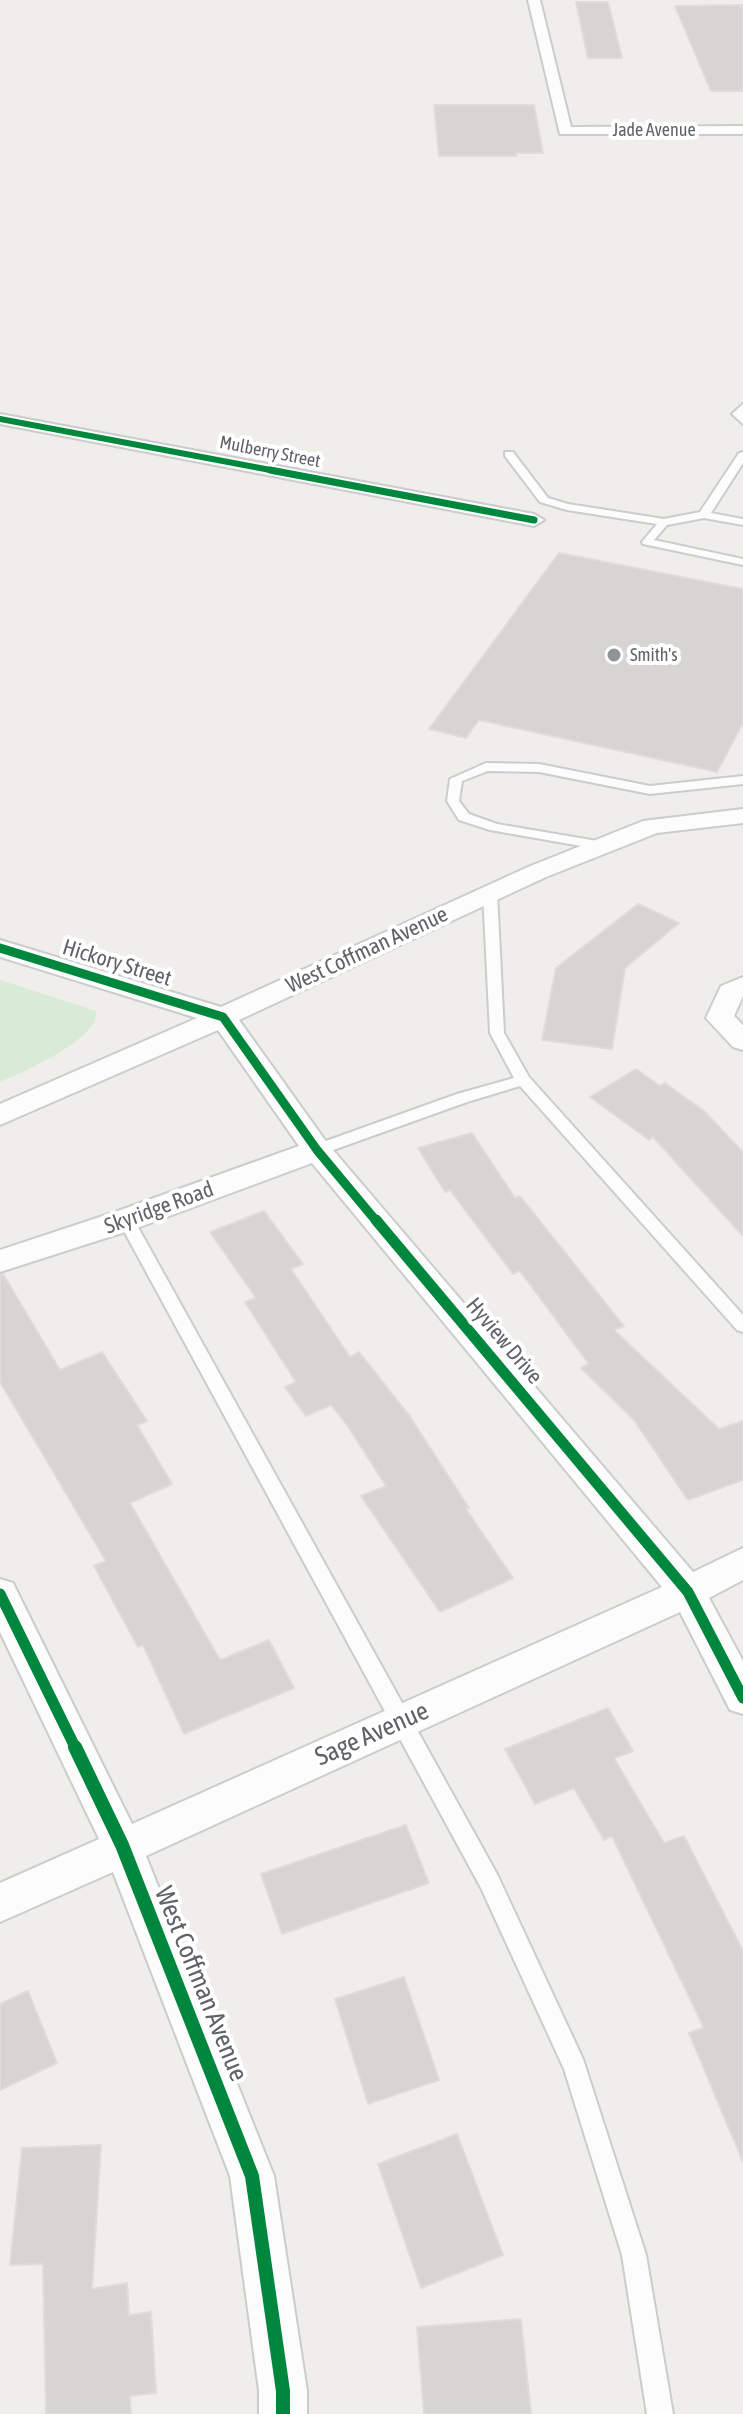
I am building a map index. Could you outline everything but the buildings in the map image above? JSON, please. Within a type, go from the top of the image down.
[{"type":"street","name":"Jade Avenue","points":[[534,0],[565,131],[743,130]]},
{"type":"street","name":"Mulberry Street","points":[[0,419],[534,520]]},
{"type":"street","name":"West Coffman Avenue","points":[[0,1115],[223,1017],[490,893],[652,826],[743,816]]},
{"type":"street","name":"Hickory Street","points":[[0,948],[223,1017]]},
{"type":"street","points":[[743,985],[730,992],[720,1018],[743,1041]]},
{"type":"street","name":"Hyview Drive","points":[[223,1017],[317,1150],[688,1592],[743,1698]]},
{"type":"street","name":"Skyridge Road","points":[[0,1261],[126,1220],[317,1150]]},
{"type":"street","name":"Sage Avenue","points":[[0,1903],[122,1845],[688,1592],[743,1563]]},
{"type":"street","name":"West Coffman Avenue","points":[[0,1594],[122,1845],[252,2176],[283,2391],[283,2414]]},
{"type":"lane","points":[[743,407],[737,414],[743,421]]},
{"type":"lane","points":[[509,454],[544,500],[567,507],[664,522],[704,515],[743,522]]},
{"type":"lane","points":[[704,515],[743,455]]},
{"type":"lane","points":[[664,522],[647,542],[743,562]]},
{"type":"lane","points":[[604,846],[495,827],[464,817],[453,801],[456,779],[486,767],[539,768],[650,790],[743,780]]},
{"type":"lane","points":[[490,893],[497,1033],[523,1080],[743,1326]]},
{"type":"lane","points":[[317,1150],[462,1098],[523,1080]]},
{"type":"lane","points":[[126,1220],[489,1881],[575,2067],[634,2255],[660,2414]]},
{"type":"green space","points":[[0,980],[96,1011],[94,1022],[58,1053],[0,1082]]},
{"type":"cycle path","points":[[0,419],[534,520]]},
{"type":"cycle path","points":[[0,948],[223,1017],[317,1150],[688,1592],[743,1698]]},
{"type":"cycle path","points":[[0,1594],[122,1845],[252,2176],[283,2391],[283,2414]]},
{"type":"place","name":"Smith's","points":[[614,655]]}]
